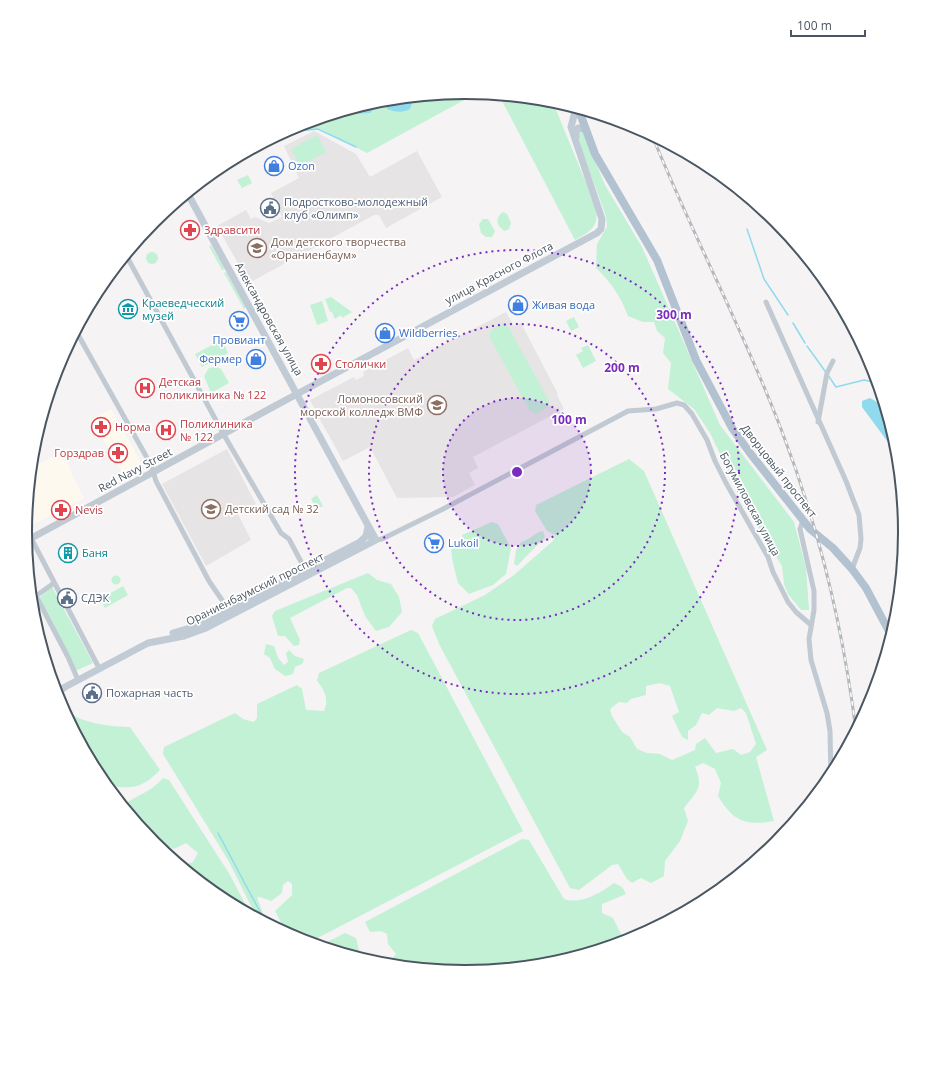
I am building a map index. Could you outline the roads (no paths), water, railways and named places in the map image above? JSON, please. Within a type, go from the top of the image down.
[{"type":"main road","name":"улица Красного Флота","points":[[297,394],[597,233],[601,228],[602,219],[571,124],[576,113]]},
{"type":"main road","name":"Дворцовый проспект","points":[[580,115],[595,154],[600,160],[657,260],[696,360],[732,428],[803,520],[817,535],[833,548],[852,569],[866,588],[888,629]]},
{"type":"main road","name":"Дворцовый проспект","points":[[581,115],[599,154],[600,160]]},
{"type":"main road","points":[[577,144],[576,131],[580,127],[586,129]]},
{"type":"main road","name":"Александровская улица","points":[[190,198],[376,540]]},
{"type":"main road","points":[[366,536],[368,527]]},
{"type":"main road","name":"Ораниенбаумский проспект","points":[[62,690],[77,678],[148,643],[192,634],[230,612],[307,572],[360,542],[366,536]]},
{"type":"main road","name":"Ораниенбаумский проспект","points":[[307,572],[376,540]]},
{"type":"main road","name":"Ораниенбаумский проспект","points":[[61,687],[152,638],[187,630],[230,612]]},
{"type":"street","points":[[129,260],[224,435],[281,534],[290,538],[307,572]]},
{"type":"street","points":[[766,302],[818,422],[846,481],[859,515],[861,544],[852,569]]},
{"type":"street","points":[[79,337],[151,466],[159,487],[209,581],[230,612]]},
{"type":"street","points":[[818,422],[827,373],[833,360]]},
{"type":"street","name":"Red Navy Street","points":[[32,538],[297,394]]},
{"type":"street","name":"Богумиловская улица","points":[[668,406],[677,403],[684,405],[699,424],[720,472],[768,557],[773,572],[788,602],[796,612],[810,624]]},
{"type":"street","name":"Ораниенбаумский проспект","points":[[376,540],[443,509],[628,411],[645,411],[668,406]]},
{"type":"street","points":[[803,520],[800,529],[814,591],[814,610],[810,624],[809,638],[811,660],[827,713],[830,732],[831,765]]},
{"type":"street","points":[[366,536],[376,540]]},
{"type":"street","points":[[32,546],[98,666]]},
{"type":"street","points":[[37,595],[54,583]]},
{"type":"street","points":[[37,599],[68,657],[77,678]]},
{"type":"water","points":[[412,103],[410,109],[402,112],[387,109],[387,106]]},
{"type":"water","points":[[374,109],[370,113],[354,114]]},
{"type":"water","points":[[870,398],[879,404],[890,445],[862,407],[862,401]]},
{"type":"waterway","points":[[305,130],[318,129],[356,147]]},
{"type":"waterway","points":[[747,229],[764,279],[788,315]]},
{"type":"waterway","points":[[793,323],[805,343]]},
{"type":"waterway","points":[[807,346],[825,371]]},
{"type":"waterway","points":[[828,375],[836,387],[864,380],[872,382]]},
{"type":"waterway","points":[[218,833],[261,914]]},
{"type":"railway","points":[[655,143],[734,318],[766,392],[795,466],[818,540],[837,616],[855,722]]},
{"type":"place","name":"Ozon","points":[[274,166]]},
{"type":"place","name":"Подростково-молодежный клуб «Олимп»","points":[[270,208]]},
{"type":"place","name":"Здравсити","points":[[190,230]]},
{"type":"place","name":"Дом детского творчества «Ораниенбаум»","points":[[257,248]]},
{"type":"place","name":"Живая вода","points":[[518,305]]},
{"type":"place","name":"Краеведческий музей","points":[[128,309]]},
{"type":"place","name":"Провиант","points":[[239,321]]},
{"type":"place","name":"Wildberries","points":[[385,333]]},
{"type":"place","name":"Фермер","points":[[256,359]]},
{"type":"place","name":"Столички","points":[[321,364]]},
{"type":"place","name":"Детская поликлиника № 122","points":[[145,388]]},
{"type":"place","name":"Ломоносовский морской колледж ВМФ","points":[[437,405]]},
{"type":"place","name":"Норма","points":[[101,427]]},
{"type":"place","name":"Поликлиника № 122","points":[[166,430]]},
{"type":"place","name":"Горздрав","points":[[118,453]]},
{"type":"place","name":"Детский сад № 32","points":[[211,509]]},
{"type":"place","name":"Nevis","points":[[61,510]]},
{"type":"place","name":"Lukoil","points":[[434,543]]},
{"type":"place","name":"Баня","points":[[68,553]]},
{"type":"place","name":"СДЭК","points":[[67,598]]},
{"type":"place","name":"Пожарная часть","points":[[92,693]]}]
